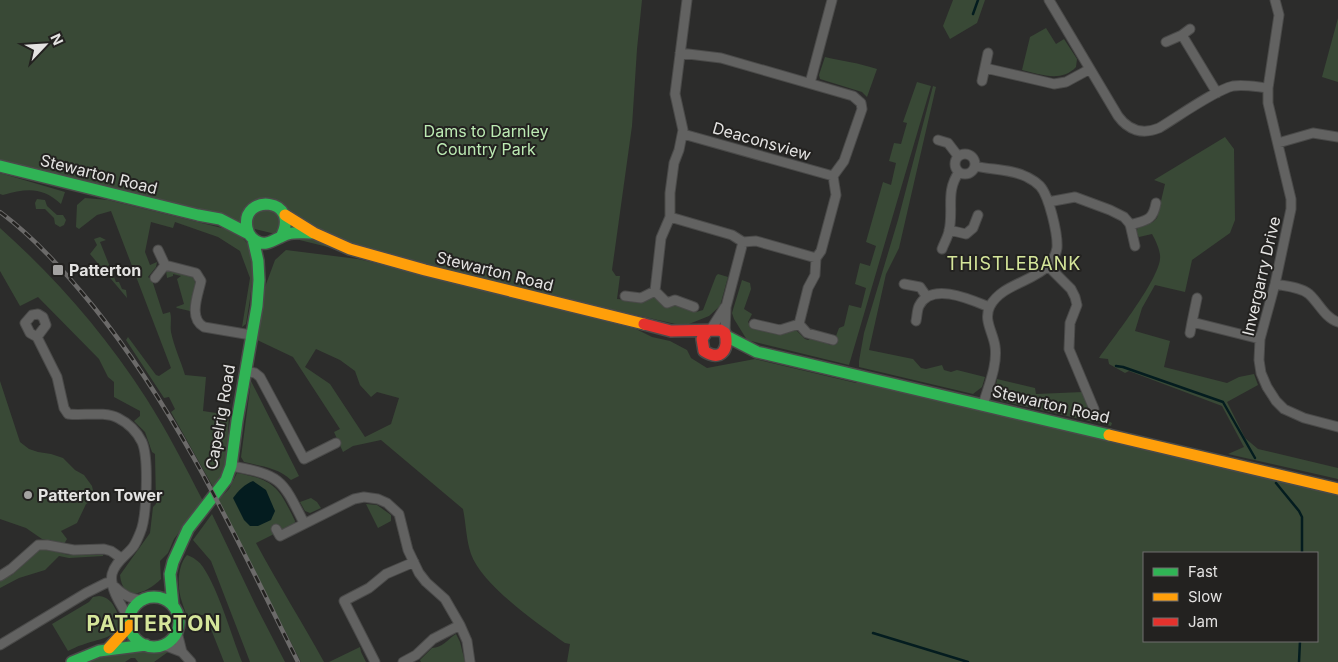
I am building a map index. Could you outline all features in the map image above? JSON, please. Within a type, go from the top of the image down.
[{"type":"main road","name":"Stewarton Road","points":[[0,166],[220,219],[264,244],[290,234],[314,233]]},
{"type":"main road","name":"Stewarton Road","points":[[220,219],[250,212],[259,204],[271,204],[314,233],[350,249],[416,268],[671,332],[704,350]]},
{"type":"main road","points":[[250,212],[246,222],[251,237]]},
{"type":"main road","points":[[279,239],[286,226],[285,215]]},
{"type":"main road","name":"Capelrig Road","points":[[173,606],[170,574],[173,562],[188,528],[226,480],[231,466],[257,306],[258,261],[251,237]]},
{"type":"main road","name":"Capelrig Road","points":[[259,280],[268,253],[279,239]]},
{"type":"main road","points":[[715,329],[726,335],[727,345],[723,352],[711,355],[704,350],[702,339],[709,330],[715,329]]},
{"type":"main road","name":"Stewarton Road","points":[[671,332],[709,330]]},
{"type":"main road","name":"Stewarton Road","points":[[726,335],[757,352],[1338,489]]},
{"type":"main road","name":"Stewarton Road","points":[[719,354],[757,352]]},
{"type":"main road","name":"Capelrig Road","points":[[148,599],[170,574]]},
{"type":"main road","points":[[162,598],[173,606],[178,616],[179,625],[177,632],[172,640],[164,645],[156,647],[146,645],[140,643],[134,637],[130,623],[133,609],[148,599],[162,598]]},
{"type":"main road","points":[[108,648],[130,623]]},
{"type":"main road","points":[[72,662],[81,656],[108,648],[146,645]]},
{"type":"street","points":[[655,291],[661,238],[670,217],[670,193],[674,163],[680,150],[683,134],[675,94],[687,0]]},
{"type":"street","points":[[810,84],[832,0]]},
{"type":"street","points":[[1049,0],[1124,124],[1136,131],[1151,131],[1159,128],[1217,93],[1231,87],[1268,88]]},
{"type":"street","name":"Invergarry Drive","points":[[1275,0],[1279,15],[1268,88],[1268,103],[1292,209],[1260,339],[1259,360],[1261,373],[1276,401],[1294,414],[1338,427]]},
{"type":"street","points":[[1166,42],[1182,36],[1190,29]]},
{"type":"street","points":[[1182,36],[1217,93]]},
{"type":"street","points":[[680,53],[721,58],[853,96],[861,103],[862,109],[844,161],[833,176],[836,195],[821,251],[816,258],[815,275],[808,288],[798,324]]},
{"type":"street","points":[[982,81],[988,53]]},
{"type":"street","points":[[985,68],[1054,84],[1066,82],[1090,69]]},
{"type":"street","points":[[1278,143],[1313,133],[1338,137]]},
{"type":"street","name":"Deaconsview","points":[[683,134],[833,176]]},
{"type":"street","points":[[938,140],[948,143],[958,156]]},
{"type":"street","points":[[962,153],[969,154],[974,159],[975,166],[968,174],[959,172],[954,164],[958,156],[962,153]]},
{"type":"street","points":[[975,166],[1026,176],[1040,186],[1048,202],[1057,238],[1054,258],[1048,266],[999,294],[989,307],[988,325],[996,349],[993,371],[982,405]]},
{"type":"street","points":[[942,249],[950,230],[950,194],[953,181],[959,172]]},
{"type":"street","points":[[1048,202],[1075,197],[1084,199],[1124,217],[1130,225],[1135,246]]},
{"type":"street","points":[[1130,225],[1149,219],[1154,213],[1156,203]]},
{"type":"street","points":[[950,230],[966,234],[973,228],[978,215]]},
{"type":"street","points":[[670,217],[732,235],[743,242],[756,241],[816,258]]},
{"type":"street","points":[[726,335],[726,307],[743,242]]},
{"type":"street","points":[[158,250],[165,265]]},
{"type":"street","points":[[155,278],[165,265]]},
{"type":"street","points":[[165,265],[196,273],[199,276],[201,281],[195,315],[200,324],[204,327],[251,335]]},
{"type":"street","points":[[1048,266],[1071,289],[1075,297],[1077,305],[1070,323],[1069,349],[1094,409]]},
{"type":"street","points":[[904,284],[920,287],[927,297]]},
{"type":"street","points":[[1275,284],[1303,290],[1309,294],[1331,319],[1338,322]]},
{"type":"street","points":[[625,296],[641,298],[655,291]]},
{"type":"street","points":[[655,291],[667,303],[675,300],[694,307]]},
{"type":"street","points":[[916,322],[919,306],[927,297],[938,294],[949,293],[989,307]]},
{"type":"street","points":[[1190,333],[1197,298]]},
{"type":"street","points":[[709,330],[726,307]]},
{"type":"street","points":[[20,312],[30,333],[38,337],[56,377],[64,408],[68,414],[116,417],[127,424],[138,435],[143,444],[146,458],[145,516],[133,547],[121,558],[112,574],[113,584],[130,623]]},
{"type":"street","points":[[26,323],[32,315],[38,314],[44,317],[46,325],[38,337]]},
{"type":"street","points":[[1192,322],[1260,339]]},
{"type":"street","points":[[754,324],[780,330],[798,324]]},
{"type":"street","points":[[798,324],[806,334],[832,340]]},
{"type":"street","points":[[245,371],[255,373],[260,377],[304,459],[336,443]]},
{"type":"street","points":[[231,466],[256,470],[274,477],[283,485],[304,523]]},
{"type":"street","points":[[276,529],[280,536],[354,499],[364,497],[378,499],[387,503],[398,514],[403,526],[405,540],[414,562],[426,582],[445,599],[460,625],[467,641],[470,662]]},
{"type":"street","points":[[0,576],[11,569],[38,545],[74,550],[104,549],[111,551],[121,558]]},
{"type":"street","points":[[375,662],[344,601],[369,588],[386,574],[414,562]]},
{"type":"street","points":[[0,645],[106,583],[113,584],[124,595],[133,599],[148,599]]},
{"type":"street","points":[[403,662],[416,655],[433,639],[460,625]]},
{"type":"street","points":[[177,632],[182,652]]},
{"type":"street","points":[[164,645],[182,652],[191,662]]},
{"type":"green space","name":"Dams to Darnley Country Park","points":[[0,0],[642,0],[632,126],[612,270],[616,276],[620,276],[617,299],[641,301],[654,297],[676,303],[696,312],[703,310],[718,274],[728,277],[720,306],[709,316],[684,326],[605,308],[603,315],[0,166]]},
{"type":"green space","points":[[953,0],[985,0],[977,23],[950,39],[943,26]]},
{"type":"green space","points":[[1338,18],[1338,82],[1322,77]]},
{"type":"green space","points":[[1046,28],[1056,44],[1064,39],[1077,59],[1076,67],[1064,75],[1050,76],[1022,70],[1030,37]]},
{"type":"green space","points":[[825,57],[877,69],[867,97],[862,92],[820,79],[819,75]]},
{"type":"green space","points":[[917,82],[931,86],[849,365],[747,340],[732,313],[742,280],[750,283],[751,289],[744,309],[752,314],[748,322],[750,326],[778,334],[795,329],[805,339],[808,340],[813,337],[827,341],[829,345],[833,344],[839,328],[844,326],[849,305],[861,308],[866,288],[855,284],[860,263],[870,266],[876,246],[866,242],[883,182],[891,185],[896,163],[889,161],[894,143],[901,144],[907,123],[903,122]]},
{"type":"green space","points":[[933,86],[936,87],[899,248],[886,274],[869,350],[913,359],[921,368],[926,369],[942,365],[944,370],[951,372],[957,370],[985,377],[982,387],[973,394],[859,367],[864,333],[898,220]]},
{"type":"green space","points":[[1225,137],[1234,149],[1235,220],[1230,233],[1192,260],[1185,292],[1155,285],[1142,308],[1135,331],[1170,341],[1164,367],[1227,383],[1239,377],[1254,374],[1258,385],[1227,402],[1245,438],[1258,449],[1338,468],[1338,479],[1228,454],[1244,447],[1222,406],[1129,371],[1125,373],[1109,364],[1108,359],[1099,358],[1144,295],[1157,269],[1160,253],[1152,234],[1139,237],[1136,233],[1138,227],[1153,222],[1157,218],[1165,184],[1154,180]]},
{"type":"green space","points":[[0,173],[65,192],[61,204],[47,194],[33,190],[0,194]]},
{"type":"green space","points":[[85,198],[108,200],[226,229],[242,237],[248,245],[251,253],[253,273],[246,324],[242,327],[250,278],[240,251],[218,237],[175,222],[173,228],[151,222],[145,252],[150,265],[157,262],[156,267],[148,277],[152,280],[163,314],[170,312],[172,338],[185,375],[206,377],[203,411],[229,415],[228,444],[223,471],[213,487],[171,412],[175,409],[169,397],[164,398],[126,340],[128,337],[156,375],[159,376],[171,368],[111,211],[97,215],[79,229],[76,227],[77,205]]},
{"type":"green space","points":[[37,199],[45,200],[47,206],[57,215],[63,215],[66,220],[64,225],[60,227],[55,224],[54,218],[45,209],[36,209],[35,203]]},
{"type":"green space","points":[[0,228],[60,287],[113,351],[154,410],[203,501],[174,539],[168,553],[160,561],[161,579],[143,591],[131,593],[126,590],[120,575],[150,533],[153,507],[156,504],[155,454],[152,452],[145,432],[134,421],[140,416],[140,411],[114,397],[114,382],[108,377],[99,359],[38,297],[20,306],[0,271]]},
{"type":"green space","points":[[100,237],[106,240],[100,242],[116,282],[119,282],[122,289],[126,290],[127,298],[90,254],[97,245],[94,239]]},
{"type":"green space","points":[[286,250],[358,259],[636,329],[652,337],[670,341],[687,350],[691,358],[707,368],[755,359],[856,383],[860,380],[1338,495],[1338,662],[567,662],[570,644],[565,643],[526,615],[498,591],[477,566],[469,549],[463,509],[381,440],[353,446],[343,452],[334,432],[340,429],[293,357],[253,338],[262,295],[275,260]],"holes":[[[316,349],[340,360],[355,371],[360,385],[371,397],[377,392],[399,398],[391,424],[365,437],[330,384],[305,367]]]},
{"type":"green space","points":[[169,270],[193,277],[196,284],[192,309],[190,311],[176,307],[184,304],[177,279],[181,276],[173,274],[173,276],[167,278],[166,271]]},
{"type":"green space","points":[[997,379],[1035,388],[1036,394],[1083,392],[1089,411],[1112,423],[1111,426],[1001,401],[995,391]]},
{"type":"green space","points":[[0,381],[20,442],[29,449],[63,458],[75,470],[84,475],[92,486],[95,499],[86,504],[77,523],[61,531],[67,539],[64,544],[42,539],[26,528],[0,519]]},
{"type":"green space","points":[[251,381],[299,476],[291,480],[275,470],[244,462],[241,457]]},
{"type":"green space","points":[[237,473],[260,479],[274,487],[285,501],[295,521],[294,527],[256,543],[324,662],[301,662],[218,500],[229,489]]},
{"type":"green space","points":[[311,498],[321,508],[310,513],[305,511],[300,502]]},
{"type":"green space","points":[[366,504],[377,505],[391,515],[391,521],[378,528]]},
{"type":"green space","points":[[212,514],[285,662],[250,662],[211,561],[193,540]]},
{"type":"green space","points":[[41,548],[69,555],[103,556],[69,558],[59,556],[45,570],[19,578],[0,588],[0,580],[12,575]]},
{"type":"green space","points":[[187,555],[200,563],[209,577],[242,662],[224,662],[205,614],[187,621],[180,597],[179,584],[181,565]]},
{"type":"green space","points":[[99,596],[109,600],[113,605],[119,619],[119,626],[115,632],[104,638],[68,651],[52,624],[89,602],[93,597]]},
{"type":"green space","points":[[456,634],[465,662],[421,662],[420,660],[432,648],[442,645]]},
{"type":"green space","points":[[360,647],[366,662],[329,662]]},
{"type":"green space","points":[[137,652],[168,652],[154,662],[138,662],[135,658],[131,658],[125,662],[87,662],[100,657]]},
{"type":"water","points":[[253,481],[266,490],[275,511],[271,520],[258,526],[250,526],[244,520],[233,498],[242,488]]},
{"type":"waterway","points":[[973,14],[978,0]]},
{"type":"waterway","points":[[1116,366],[1223,402],[1255,458]]},
{"type":"waterway","points":[[1276,483],[1302,517],[1302,552]]},
{"type":"waterway","points":[[873,633],[968,662]]},
{"type":"waterway","points":[[1299,662],[1300,642]]},
{"type":"railway","points":[[0,212],[37,244],[72,281],[124,347],[153,389],[205,478],[298,662]]},
{"type":"traffic: fast","points":[[0,166],[220,219],[249,234]]},
{"type":"traffic: fast","points":[[281,237],[285,224],[284,214],[278,207],[269,204],[260,205],[252,209],[247,217],[247,228],[251,237],[260,243],[268,243],[291,233],[311,233]]},
{"type":"traffic: fast","points":[[173,606],[170,574],[173,562],[188,529],[226,480],[231,466],[257,306],[258,261],[253,239]]},
{"type":"traffic: fast","points":[[726,336],[757,352],[1109,435]]},
{"type":"traffic: fast","points":[[154,597],[163,599],[174,608],[179,622],[177,631],[168,642],[154,647],[145,645],[134,636],[129,622],[131,613],[140,602],[154,597]]},
{"type":"traffic: fast","points":[[72,662],[99,651],[146,645]]},
{"type":"traffic: slow","points":[[285,215],[314,233],[350,249],[425,270],[644,324]]},
{"type":"traffic: slow","points":[[1109,435],[1338,489]]},
{"type":"traffic: slow","points":[[109,648],[130,625]]},
{"type":"traffic: jam","points":[[644,324],[671,331],[720,330],[725,333],[726,345],[719,355],[704,351],[702,339],[707,331]]},
{"type":"place","name":"Patterton","points":[[58,270]]},
{"type":"place","name":"Patterton Tower","points":[[28,495]]},
{"type":"district","name":"THISTLEBANK","points":[[1014,264]]},
{"type":"district","name":"PATTERTON","points":[[154,624]]}]
